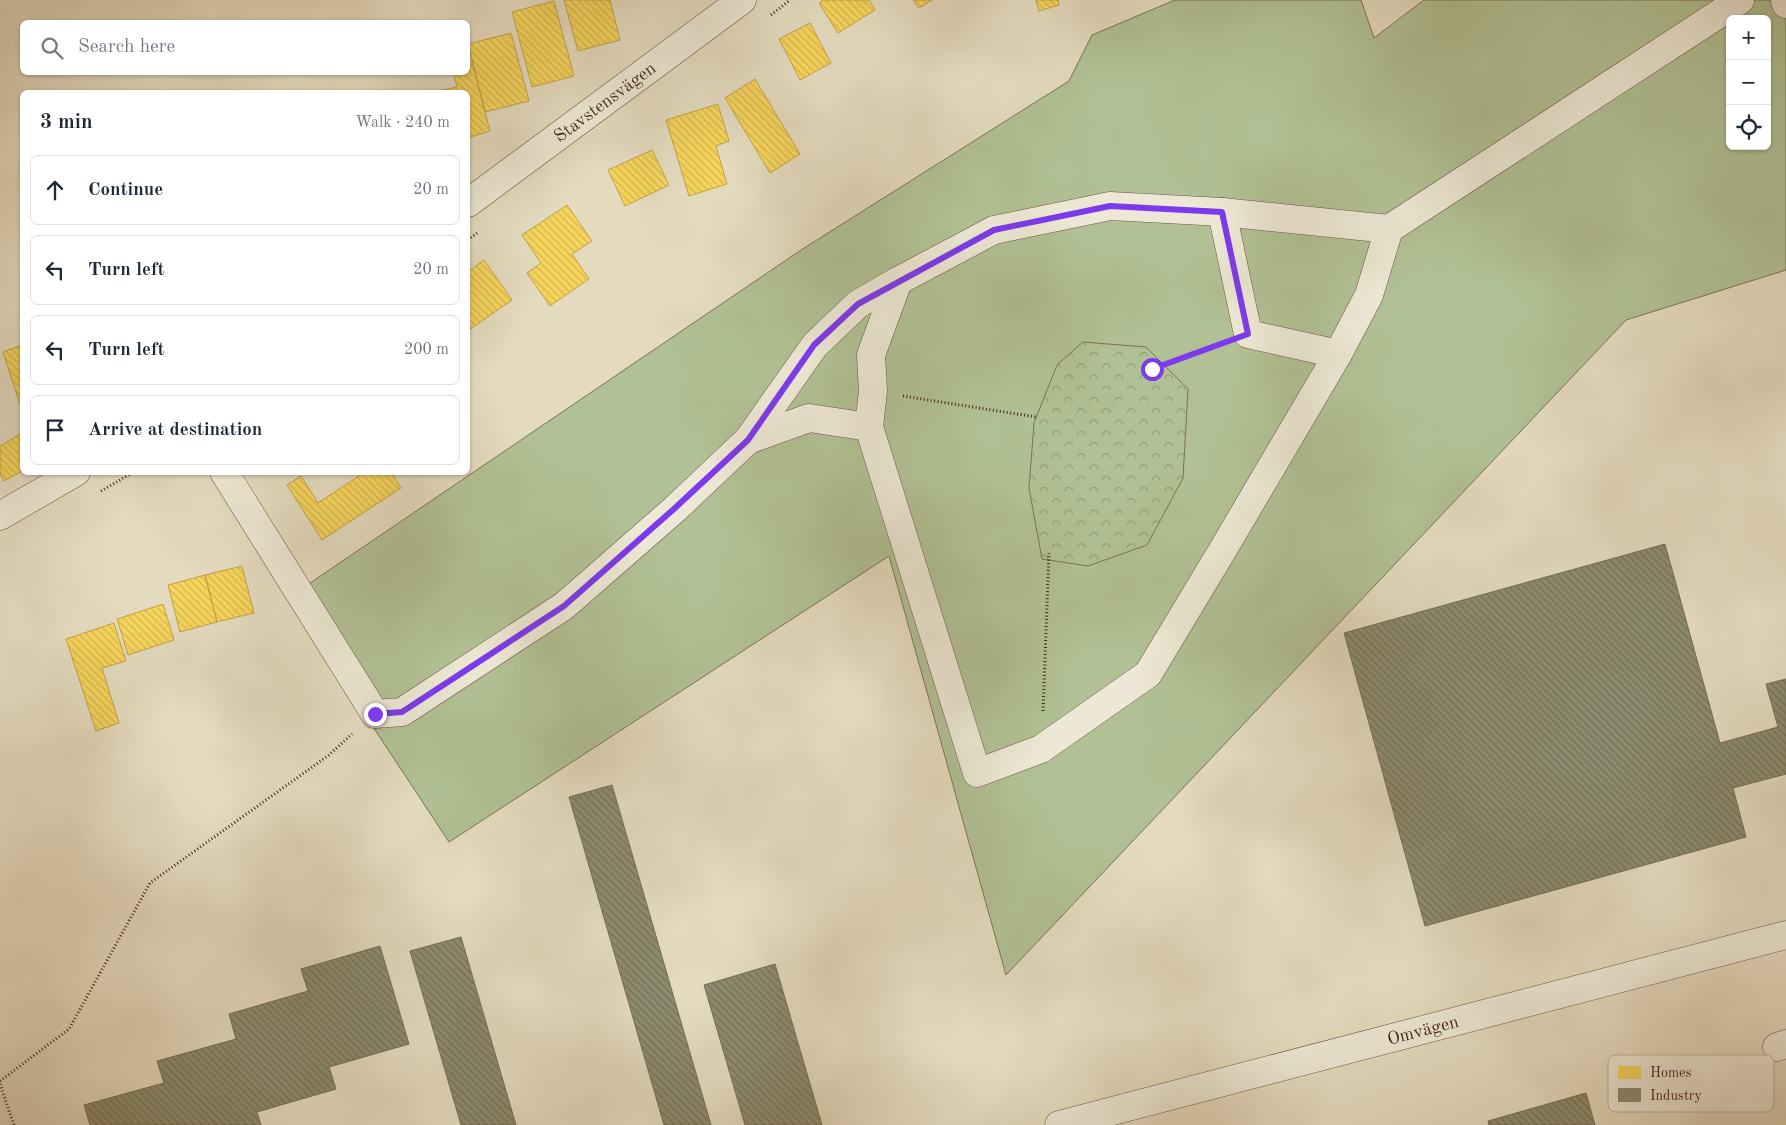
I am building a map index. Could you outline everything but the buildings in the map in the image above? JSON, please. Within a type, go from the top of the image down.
[{"type":"street","name":"Stavstensvägen","points":[[470,202],[742,0]]},
{"type":"street","points":[[226,475],[375,714],[402,712],[564,606],[675,508],[748,440],[814,345],[858,304],[994,230],[1110,206],[1222,212],[1389,229],[1740,0]]},
{"type":"street","points":[[1785,0],[1786,4]]},
{"type":"street","points":[[1222,212],[1248,334],[1338,354]]},
{"type":"street","points":[[898,282],[871,355],[873,391],[869,427],[977,773],[1041,749],[1148,674],[1338,354],[1369,295],[1389,229]]},
{"type":"street","points":[[748,440],[809,418],[869,427]]},
{"type":"street","points":[[0,516],[71,475]]},
{"type":"street","name":"Omvägen","points":[[1077,1122],[1786,935]]},
{"type":"path","points":[[1152,369],[1248,334]]},
{"type":"path","points":[[873,391],[1036,417]]},
{"type":"path","points":[[1041,749],[1049,553]]},
{"type":"path","points":[[14,1125],[0,1082],[69,1029],[150,883],[329,755],[375,714]]},
{"type":"green space","points":[[1175,0],[1361,0],[1374,38],[1424,0],[1786,0],[1786,270],[1626,320],[1006,975],[889,556],[449,842],[288,598],[801,250],[1069,81],[1092,35]]},
{"type":"green space","points":[[1083,342],[1146,347],[1188,389],[1183,478],[1147,545],[1088,566],[1042,559],[1029,488],[1034,423],[1057,365]]},
{"type":"route","points":[[375,714],[402,712],[564,606],[675,508],[748,440],[814,345],[858,304],[994,230],[1110,206],[1222,212],[1248,334],[1152,369]]}]
